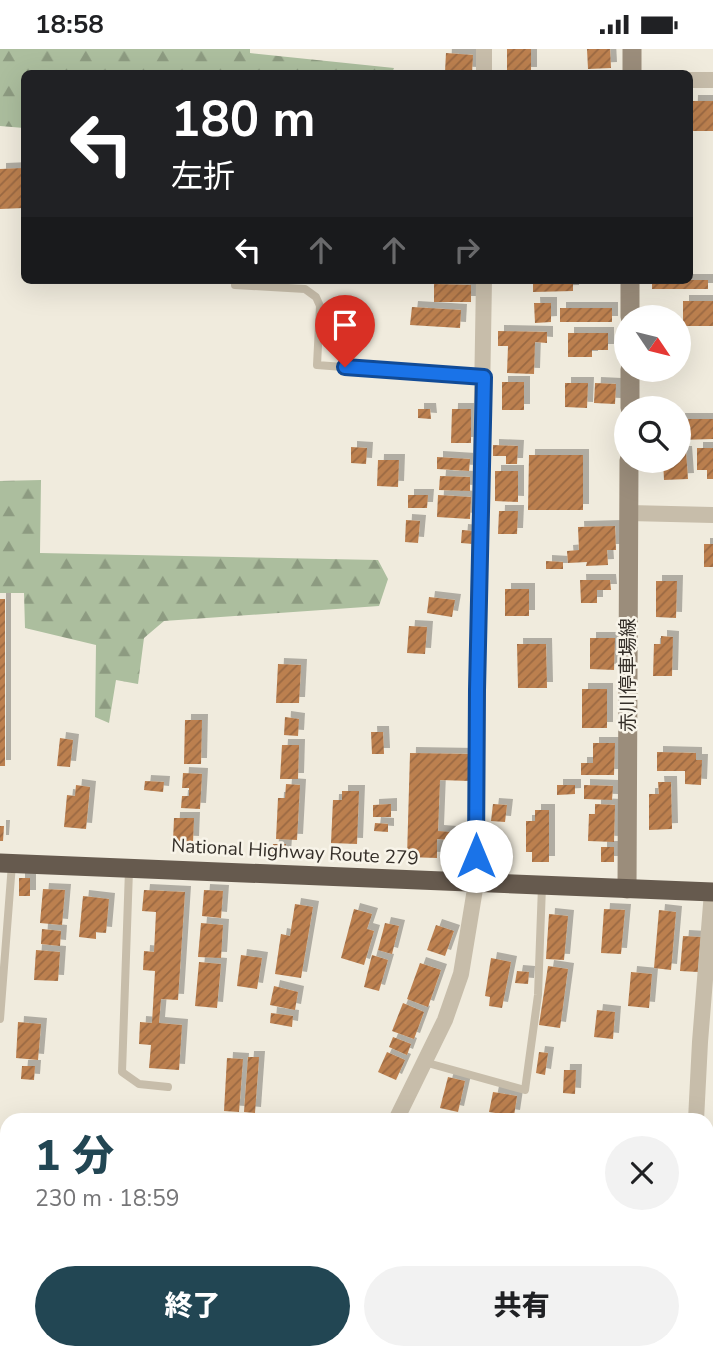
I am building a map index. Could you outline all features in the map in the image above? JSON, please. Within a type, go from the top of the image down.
[{"type":"highway","name":"National Highway Route 279","points":[[6,863],[712,892]]},
{"type":"main road","points":[[632,49],[632,70]]},
{"type":"main road","points":[[630,284],[630,305]]},
{"type":"main road","name":"赤川停車場線","points":[[627,889],[629,473]]},
{"type":"street","points":[[484,49],[484,70]]},
{"type":"street","points":[[693,80],[713,80]]},
{"type":"street","points":[[399,1113],[445,1020],[461,974],[476,883],[484,284]]},
{"type":"street","points":[[629,513],[713,516]]},
{"type":"street","points":[[696,1113],[712,892]]},
{"type":"lane","points":[[235,285],[305,289],[316,297],[320,306],[317,365],[484,377]]},
{"type":"lane","points":[[0,1019],[6,863]]},
{"type":"lane","points":[[130,867],[122,1072],[139,1084],[169,1087]]},
{"type":"lane","points":[[424,1062],[525,1090],[538,995],[542,886]]},
{"type":"green space","points":[[0,49],[250,49],[250,53],[394,68],[21,70],[21,128],[0,126]]},
{"type":"green space","points":[[41,480],[40,553],[378,560],[388,579],[379,606],[164,621],[144,638],[138,684],[116,680],[109,723],[95,717],[96,645],[25,628],[24,593],[0,593],[0,481]]},
{"type":"building","points":[[507,49],[531,49],[531,70],[507,70]]},
{"type":"building","points":[[587,49],[610,49],[611,68],[588,69]]},
{"type":"building","points":[[446,53],[473,55],[472,70],[445,70]]},
{"type":"building","points":[[693,101],[713,101],[713,131],[693,131]]},
{"type":"building","points":[[21,168],[21,208],[0,209],[0,169]]},
{"type":"building","points":[[693,280],[708,280],[708,289],[652,289],[652,284],[693,284]]},
{"type":"building","points":[[434,284],[471,285],[471,302],[434,302]]},
{"type":"building","points":[[533,284],[573,284],[573,291],[533,292]]},
{"type":"building","points":[[683,301],[713,301],[713,326],[691,326],[691,305],[683,305]]},
{"type":"building","points":[[534,303],[551,303],[551,322],[535,323]]},
{"type":"building","points":[[412,307],[461,310],[460,328],[410,325]]},
{"type":"building","points":[[560,308],[612,308],[612,322],[560,322]]},
{"type":"building","points":[[498,331],[547,332],[547,343],[535,342],[534,374],[507,373],[508,346],[498,346]]},
{"type":"building","points":[[568,333],[608,333],[608,350],[592,350],[592,357],[568,357]]},
{"type":"building","points":[[502,382],[524,382],[524,410],[502,410]]},
{"type":"building","points":[[565,383],[588,383],[587,408],[565,407]]},
{"type":"building","points":[[595,383],[616,384],[614,404],[594,403]]},
{"type":"building","points":[[418,409],[430,409],[431,419],[418,418]]},
{"type":"building","points":[[452,409],[471,409],[471,443],[451,443]]},
{"type":"building","points":[[691,419],[713,419],[713,439],[691,440]]},
{"type":"building","points":[[493,445],[518,446],[517,464],[506,464],[506,456],[493,456]]},
{"type":"building","points":[[351,447],[367,448],[366,464],[351,463]]},
{"type":"building","points":[[697,448],[713,448],[713,479],[707,479],[707,470],[697,470]]},
{"type":"building","points":[[529,455],[583,455],[583,510],[528,510]]},
{"type":"building","points":[[437,457],[470,459],[469,471],[437,469]]},
{"type":"building","points":[[378,460],[399,460],[398,487],[377,486]]},
{"type":"building","points":[[495,471],[518,471],[518,502],[495,501]]},
{"type":"building","points":[[664,473],[688,473],[688,479],[664,480]]},
{"type":"building","points":[[440,476],[470,477],[470,491],[439,490]]},
{"type":"building","points":[[408,495],[428,495],[427,508],[408,508]]},
{"type":"building","points":[[438,495],[471,497],[470,519],[437,517]]},
{"type":"building","points":[[499,511],[518,511],[517,534],[498,534]]},
{"type":"building","points":[[406,520],[420,521],[418,543],[405,542]]},
{"type":"building","points":[[615,526],[616,550],[607,550],[608,565],[568,563],[567,551],[579,550],[578,527]]},
{"type":"building","points":[[462,530],[474,531],[473,544],[461,543]]},
{"type":"building","points":[[704,544],[713,544],[713,567],[704,567]]},
{"type":"building","points":[[546,561],[563,562],[563,569],[546,569]]},
{"type":"building","points":[[580,580],[610,580],[611,590],[597,590],[597,603],[581,603]]},
{"type":"building","points":[[656,581],[677,581],[676,618],[656,617]]},
{"type":"building","points":[[505,589],[529,589],[529,616],[505,616]]},
{"type":"building","points":[[429,597],[455,600],[452,617],[427,613]]},
{"type":"building","points":[[0,599],[5,599],[5,766],[0,766]]},
{"type":"building","points":[[409,626],[427,627],[425,654],[407,653]]},
{"type":"building","points":[[661,636],[673,637],[672,676],[653,676],[654,644],[661,644]]},
{"type":"building","points":[[590,638],[615,638],[614,670],[590,669]]},
{"type":"building","points":[[517,644],[546,644],[547,688],[518,688]]},
{"type":"building","points":[[278,664],[301,665],[299,703],[276,703]]},
{"type":"building","points":[[582,689],[607,689],[607,728],[582,728]]},
{"type":"building","points":[[285,717],[299,719],[298,736],[284,735]]},
{"type":"building","points":[[185,720],[202,720],[201,764],[184,764]]},
{"type":"building","points":[[371,732],[383,732],[384,754],[372,754]]},
{"type":"building","points":[[60,738],[73,740],[70,767],[57,766]]},
{"type":"building","points":[[593,743],[615,743],[614,775],[581,775],[581,763],[593,763]]},
{"type":"building","points":[[282,745],[299,745],[298,779],[280,779]]},
{"type":"building","points":[[657,752],[696,753],[696,760],[702,760],[701,785],[685,784],[685,771],[657,771]]},
{"type":"building","points":[[410,753],[470,754],[470,781],[440,780],[438,831],[451,832],[450,840],[437,839],[437,858],[407,857]]},
{"type":"building","points":[[183,773],[202,774],[200,809],[181,808],[182,796],[189,796],[189,788],[182,788]]},
{"type":"building","points":[[145,781],[164,782],[163,792],[144,790]]},
{"type":"building","points":[[658,782],[671,782],[672,829],[649,830],[649,794],[659,794]]},
{"type":"building","points":[[286,784],[300,785],[297,840],[276,839],[278,798],[285,798]]},
{"type":"building","points":[[76,785],[90,787],[86,829],[64,827],[67,795],[75,796]]},
{"type":"building","points":[[557,785],[575,785],[575,794],[557,795]]},
{"type":"building","points":[[584,785],[613,786],[612,800],[584,799]]},
{"type":"building","points":[[342,791],[359,791],[357,844],[331,843],[333,800],[342,800]]},
{"type":"building","points":[[391,804],[391,817],[373,817],[373,805]]},
{"type":"building","points":[[493,804],[507,805],[505,822],[491,821]]},
{"type":"building","points":[[595,804],[615,805],[614,842],[588,841],[589,814],[595,814]]},
{"type":"building","points":[[535,810],[549,810],[549,862],[532,862],[532,852],[526,852],[526,821],[535,821]]},
{"type":"building","points":[[174,818],[194,818],[193,842],[173,841]]},
{"type":"building","points":[[375,823],[388,824],[388,832],[374,831]]},
{"type":"building","points":[[0,826],[4,826],[3,841],[0,841]]},
{"type":"building","points":[[273,844],[286,844],[285,857],[272,857]]},
{"type":"building","points":[[601,847],[614,847],[614,862],[601,862]]},
{"type":"building","points":[[19,878],[30,878],[30,896],[19,896]]},
{"type":"building","points":[[43,889],[65,890],[62,925],[40,923]]},
{"type":"building","points":[[144,890],[185,892],[178,1000],[161,999],[159,1023],[182,1025],[179,1070],[149,1068],[151,1045],[139,1044],[140,1022],[152,1023],[155,971],[143,970],[144,951],[154,952],[156,912],[142,911]]},
{"type":"building","points":[[204,890],[223,891],[221,918],[202,916]]},
{"type":"building","points":[[83,896],[109,899],[106,933],[96,932],[96,939],[79,937]]},
{"type":"building","points":[[295,904],[313,907],[301,978],[275,974],[281,934],[290,936]]},
{"type":"building","points":[[354,909],[372,914],[367,929],[374,931],[364,965],[341,958]]},
{"type":"building","points":[[604,909],[625,910],[621,954],[601,953]]},
{"type":"building","points":[[659,910],[676,912],[671,970],[654,968]]},
{"type":"building","points":[[549,914],[568,916],[564,960],[546,959]]},
{"type":"building","points":[[201,923],[223,925],[221,958],[198,957]]},
{"type":"building","points":[[385,923],[399,926],[392,954],[378,950]]},
{"type":"building","points":[[436,925],[454,931],[445,956],[427,950]]},
{"type":"building","points":[[42,929],[61,931],[60,946],[41,944]]},
{"type":"building","points":[[683,936],[701,937],[698,972],[680,971]]},
{"type":"building","points":[[36,950],[60,952],[58,981],[34,980]]},
{"type":"building","points":[[241,955],[262,958],[257,989],[237,986]]},
{"type":"building","points":[[372,955],[388,960],[379,991],[364,987]]},
{"type":"building","points":[[491,958],[511,962],[502,1008],[489,1006],[490,997],[485,996]]},
{"type":"building","points":[[199,962],[221,964],[217,1008],[195,1006]]},
{"type":"building","points":[[420,963],[441,970],[428,1007],[407,999]]},
{"type":"building","points":[[548,966],[568,969],[560,1028],[539,1025]]},
{"type":"building","points":[[517,971],[529,972],[528,984],[515,983]]},
{"type":"building","points":[[631,972],[652,974],[649,1008],[628,1006]]},
{"type":"building","points":[[274,986],[298,992],[295,1010],[270,1005]]},
{"type":"building","points":[[403,1003],[424,1012],[414,1039],[392,1031]]},
{"type":"building","points":[[597,1010],[615,1012],[613,1039],[594,1037]]},
{"type":"building","points":[[271,1013],[293,1016],[292,1027],[270,1023]]},
{"type":"building","points":[[18,1022],[41,1024],[38,1060],[16,1058]]},
{"type":"building","points":[[393,1037],[411,1044],[407,1055],[389,1047]]},
{"type":"building","points":[[387,1052],[405,1060],[396,1080],[378,1072]]},
{"type":"building","points":[[539,1052],[548,1053],[545,1075],[536,1073]]},
{"type":"building","points":[[248,1057],[259,1057],[255,1113],[244,1112]]},
{"type":"building","points":[[227,1058],[243,1059],[239,1112],[224,1111]]},
{"type":"building","points":[[22,1066],[35,1066],[34,1080],[21,1079]]},
{"type":"building","points":[[564,1070],[576,1070],[575,1094],[563,1093]]},
{"type":"building","points":[[448,1077],[465,1081],[458,1112],[440,1108]]},
{"type":"building","points":[[493,1092],[517,1096],[514,1113],[489,1112]]},
{"type":"route","points":[[345,367],[484,377],[476,856]]}]
